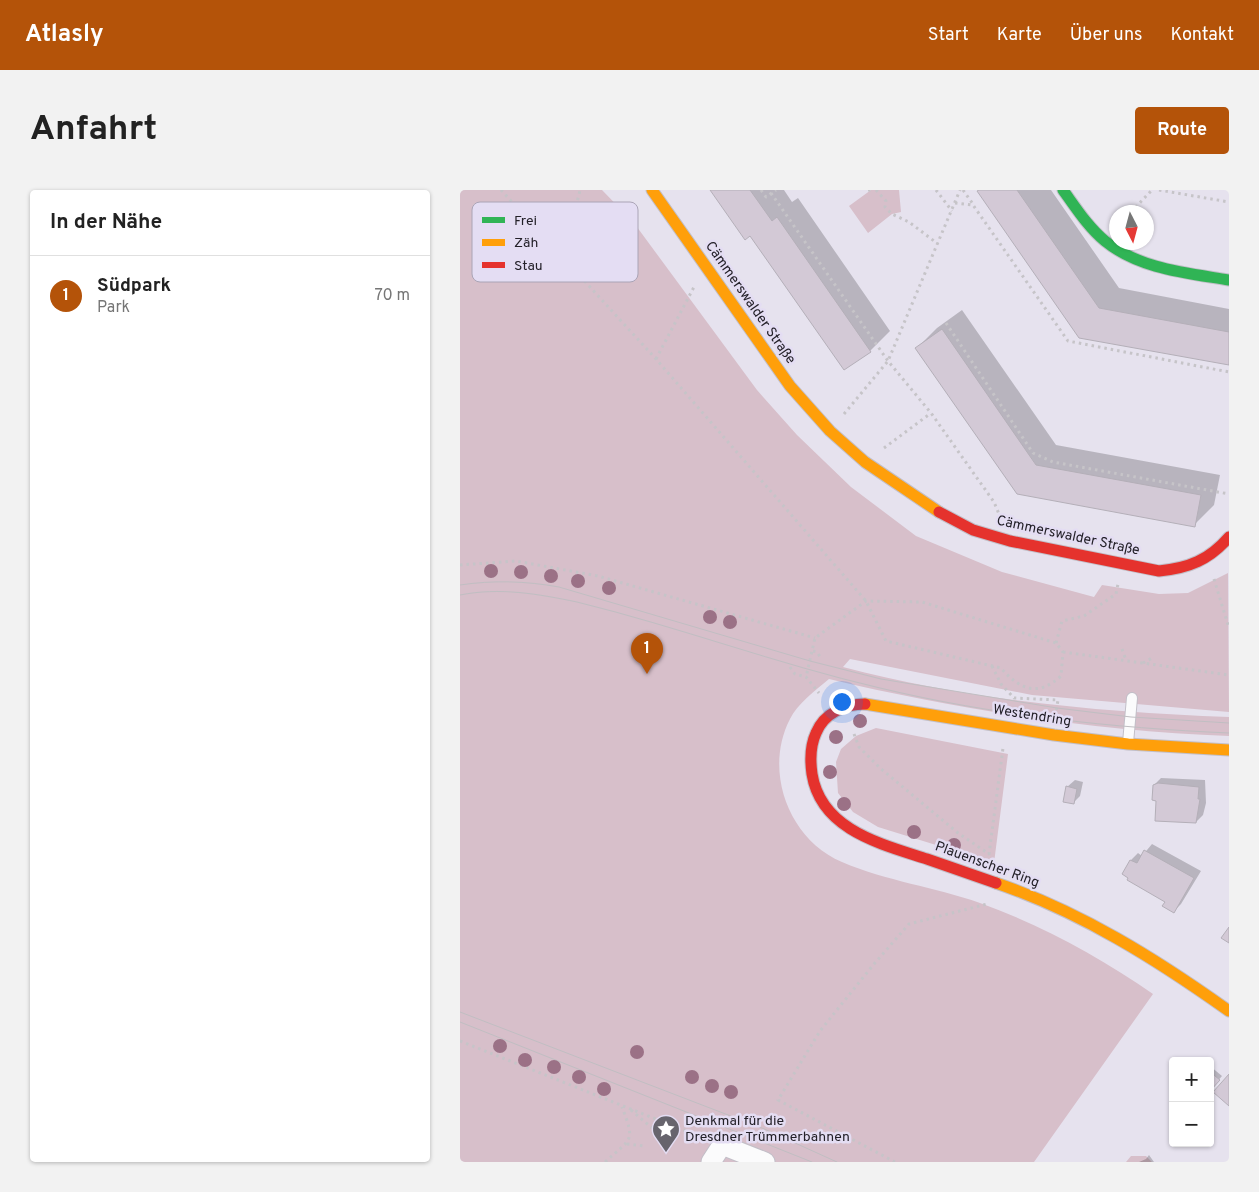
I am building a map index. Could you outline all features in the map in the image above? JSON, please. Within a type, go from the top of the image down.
[{"type":"street","name":"Cämmerswalder Straße","points":[[652,190],[790,386],[830,431],[865,462],[934,510],[973,530],[1010,541],[1159,571],[1179,570],[1207,560],[1217,552],[1229,537]]},
{"type":"street","points":[[1063,190],[1086,223],[1106,242],[1128,256],[1163,268],[1229,280]]},
{"type":"street","name":"Westendring","points":[[833,711],[854,703],[880,705],[1054,735],[1128,744],[1229,750]]},
{"type":"street","name":"Plauenscher Ring","points":[[833,711],[820,725],[812,742],[811,767],[818,796],[827,812],[846,827],[867,840],[982,877],[1022,892],[1091,924],[1163,964],[1229,1012]]},
{"type":"street","points":[[711,1162],[722,1145],[765,1162]]},
{"type":"lane","points":[[1128,744],[1132,698]]},
{"type":"path","points":[[501,190],[512,202]]},
{"type":"path","points":[[761,190],[766,197],[776,190]]},
{"type":"path","points":[[868,190],[875,190],[882,196],[886,201],[885,207],[892,214],[909,222],[938,244]]},
{"type":"path","points":[[882,196],[883,190]]},
{"type":"path","points":[[936,190],[952,212]]},
{"type":"path","points":[[830,431],[888,361],[961,190],[973,204],[1068,341],[1229,372]]},
{"type":"path","points":[[1137,205],[1152,190]]},
{"type":"path","points":[[1159,190],[1229,202]]},
{"type":"path","points":[[771,193],[888,361],[931,413],[994,502],[1010,541]]},
{"type":"path","points":[[955,203],[973,204]]},
{"type":"path","points":[[656,359],[692,288],[712,273]]},
{"type":"path","points":[[585,282],[656,359],[866,601],[886,641],[1001,668],[1014,682],[1025,688],[1050,686],[1061,676],[1063,652],[1056,643],[922,602],[866,601],[815,638],[806,677]]},
{"type":"path","points":[[946,323],[1033,453],[1053,462],[1229,494]]},
{"type":"path","points":[[865,462],[931,413]]},
{"type":"path","points":[[460,565],[516,561],[598,576],[815,638]]},
{"type":"path","points":[[1056,643],[1062,621],[1084,616],[1116,594],[1118,584]]},
{"type":"path","points":[[1216,584],[1229,628]]},
{"type":"path","points":[[1122,649],[1126,661]]},
{"type":"path","points":[[813,651],[817,652],[821,658]]},
{"type":"path","points":[[1063,652],[1229,675]]},
{"type":"path","points":[[1142,664],[1154,657]]},
{"type":"path","points":[[992,666],[1001,684],[1014,698],[1058,700],[1054,735]]},
{"type":"path","points":[[790,667],[795,674],[806,677],[819,693]]},
{"type":"path","points":[[854,734],[859,747],[887,774],[958,833],[989,854],[1003,747]]},
{"type":"path","points":[[895,1162],[778,1100],[820,1031],[909,924],[990,903]]},
{"type":"path","points":[[460,1041],[722,1145]]},
{"type":"path","points":[[604,1162],[627,1144],[630,1128],[621,1106]]},
{"type":"path","points":[[628,1108],[652,1128]]},
{"type":"path","points":[[627,1144],[644,1146]]},
{"type":"shaded area","points":[[460,190],[602,190],[614,202],[472,202],[472,282],[638,282],[638,228],[757,390],[797,435],[851,487],[916,536],[1002,572],[1094,597],[1102,585],[1159,594],[1188,593],[1228,573],[1229,712],[1032,695],[850,659],[843,667],[938,688],[986,696],[1083,708],[1229,717],[1229,736],[1128,729],[1028,717],[928,700],[829,679],[797,708],[790,719],[782,739],[779,760],[786,802],[795,821],[808,838],[823,852],[859,869],[963,897],[1025,921],[1070,943],[1112,967],[1153,994],[1034,1162],[460,1162]]},
{"type":"shaded area","points":[[871,190],[899,190],[901,212],[892,214],[868,233],[849,206]]},
{"type":"shaded area","points":[[876,728],[1008,754],[994,863],[878,827],[853,812],[838,793],[836,762],[841,749],[856,736]]},
{"type":"shaded area","points":[[1131,1156],[1146,1156],[1152,1162],[1126,1162]]},
{"type":"building","points":[[710,190],[750,190],[772,221],[777,217],[871,352],[844,370],[750,236],[745,240]]},
{"type":"building","points":[[1017,190],[1099,308],[1229,332],[1229,365],[1079,338],[977,191]]},
{"type":"building","points":[[942,329],[1036,465],[1201,495],[1195,527],[1017,494],[915,348]]},
{"type":"building","points":[[1158,783],[1199,787],[1198,799],[1200,799],[1196,823],[1155,821],[1156,801],[1152,800],[1153,785]]},
{"type":"building","points":[[1066,786],[1077,789],[1074,804],[1063,802]]},
{"type":"building","points":[[1144,850],[1194,878],[1174,913],[1162,906],[1165,902],[1127,880],[1128,878],[1122,874],[1130,860],[1137,863]]},
{"type":"building","points":[[1229,927],[1229,943],[1221,938]]},
{"type":"building","points":[[1229,1074],[1229,1106],[1214,1091]]},
{"type":"building","points":[[1214,1075],[1220,1080],[1214,1087]]},
{"type":"tram line","points":[[460,585],[509,582],[559,587],[810,661],[881,679],[1057,708],[1131,717],[1229,723]]},
{"type":"tram line","points":[[460,595],[519,592],[577,602],[842,678],[965,706],[1097,724],[1229,733]]},
{"type":"tram line","points":[[460,1012],[762,1128],[837,1162]]},
{"type":"tram line","points":[[460,1022],[812,1162]]},
{"type":"traffic: fast","points":[[1063,190],[1093,230],[1118,250],[1148,264],[1180,272],[1229,280]]},
{"type":"traffic: slow","points":[[652,190],[790,386],[830,431],[865,462],[939,512]]},
{"type":"traffic: slow","points":[[865,704],[1054,735],[1128,744],[1229,750]]},
{"type":"traffic: slow","points":[[996,883],[1058,908],[1117,938],[1174,973],[1229,1011]]},
{"type":"traffic: jam","points":[[939,512],[973,530],[1010,541],[1159,571],[1180,568],[1198,562],[1214,552],[1229,537]]},
{"type":"traffic: jam","points":[[865,704],[857,704],[836,711],[824,720],[814,738],[811,753],[812,774],[818,793],[827,809],[840,822],[873,840],[996,883]]},
{"type":"place","name":"Südpark","points":[[647,674]]},
{"type":"place","name":"Denkmal für die Dresdner Trümmerbahnen","points":[[666,1153]]}]
